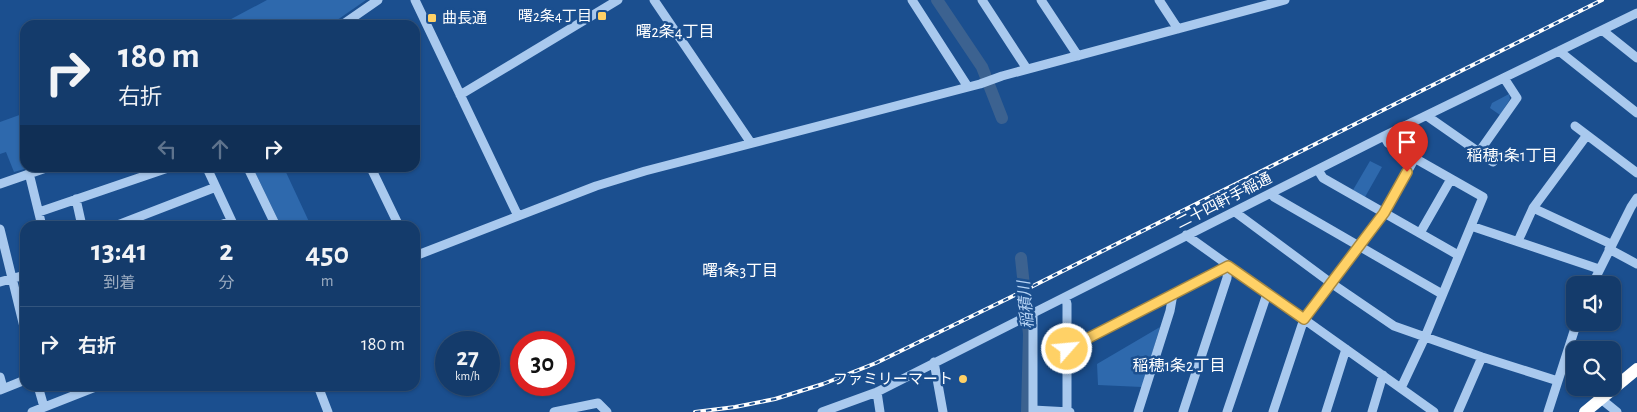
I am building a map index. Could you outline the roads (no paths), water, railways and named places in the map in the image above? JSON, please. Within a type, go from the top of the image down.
[{"type":"highway","points":[[1621,371],[1637,358]]},
{"type":"highway","points":[[1621,380],[1637,369]]},
{"type":"highway","points":[[1573,412],[1597,396]]},
{"type":"highway","points":[[1585,412],[1599,396]]},
{"type":"street","points":[[349,20],[378,0]]},
{"type":"street","points":[[415,0],[518,216]]},
{"type":"street","points":[[460,94],[618,0]]},
{"type":"street","points":[[654,0],[751,143]]},
{"type":"street","points":[[912,0],[968,87]]},
{"type":"street","points":[[982,0],[1027,69]]},
{"type":"street","points":[[1041,0],[1078,56]]},
{"type":"street","points":[[1159,0],[1178,29]]},
{"type":"street","points":[[420,254],[596,186],[751,143],[980,84],[1027,69],[1285,0]]},
{"type":"street","name":"二十四軒手稲通","points":[[822,412],[877,392],[1384,136],[1637,13]]},
{"type":"street","points":[[1602,30],[1637,58]]},
{"type":"street","points":[[1559,51],[1637,113]]},
{"type":"street","points":[[1479,152],[1517,98],[1504,78]]},
{"type":"street","points":[[1427,116],[1493,162]]},
{"type":"street","points":[[1575,126],[1637,173]]},
{"type":"street","points":[[1518,241],[1533,208],[1587,134]]},
{"type":"street","points":[[1384,136],[1388,143],[1484,197],[1425,337],[1401,388]]},
{"type":"street","points":[[1273,412],[1304,319],[1384,213],[1415,158]]},
{"type":"street","points":[[1318,170],[1323,178],[1458,256]]},
{"type":"street","points":[[0,184],[32,172]]},
{"type":"street","points":[[139,172],[141,177]]},
{"type":"street","points":[[38,212],[156,172]]},
{"type":"street","points":[[209,172],[232,221]]},
{"type":"street","points":[[250,172],[274,221]]},
{"type":"street","points":[[373,172],[397,221]]},
{"type":"street","points":[[29,173],[41,221]]},
{"type":"street","points":[[1420,233],[1451,179]]},
{"type":"street","points":[[128,221],[216,186]]},
{"type":"street","points":[[1271,193],[1274,197],[1442,294]]},
{"type":"street","points":[[1596,276],[1610,246],[1637,198]]},
{"type":"street","points":[[76,199],[81,221]]},
{"type":"street","points":[[1533,208],[1610,246],[1637,264]]},
{"type":"street","points":[[1235,212],[1330,283],[1394,326],[1558,381]]},
{"type":"street","points":[[1471,226],[1599,269]]},
{"type":"street","points":[[0,229],[20,311]]},
{"type":"street","points":[[1186,235],[1434,412]]},
{"type":"street","points":[[1067,349],[1228,266]]},
{"type":"street","points":[[1183,412],[1227,278],[1228,266]]},
{"type":"street","points":[[0,282],[20,277]]},
{"type":"street","points":[[1138,412],[1170,311],[1173,294]]},
{"type":"street","points":[[1227,412],[1267,294]]},
{"type":"street","points":[[1031,313],[1033,411],[1068,412],[1067,304],[1065,298]]},
{"type":"street","points":[[1548,412],[1574,331]]},
{"type":"street","points":[[1326,412],[1346,349]]},
{"type":"street","points":[[1458,412],[1482,357]]},
{"type":"street","points":[[934,362],[943,412]]},
{"type":"street","points":[[1372,412],[1383,375]]},
{"type":"street","points":[[0,377],[1,389],[20,382]]},
{"type":"street","points":[[39,391],[44,407]]},
{"type":"street","points":[[32,412],[77,391]]},
{"type":"street","points":[[320,391],[328,412]]},
{"type":"street","points":[[877,392],[880,412]]},
{"type":"street","points":[[1604,396],[1617,412]]},
{"type":"street","points":[[554,412],[598,403],[607,412]]},
{"type":"waterway","name":"稲積川","points":[[937,0],[982,67],[1002,118]]},
{"type":"waterway","name":"稲積川","points":[[1021,258],[1029,334],[1027,412]]},
{"type":"railway","points":[[695,412],[775,399],[823,384],[876,363],[1602,0]]},
{"type":"place","name":"曙2条4丁目","points":[[602,16]]},
{"type":"place","name":"曲長通","points":[[432,18]]},
{"type":"place","name":"ファミリーマート","points":[[963,379]]},
{"type":"district","name":"曙2条4丁目","points":[[675,32]]},
{"type":"district","name":"稲穂1条1丁目","points":[[1512,156]]},
{"type":"district","name":"曙1条3丁目","points":[[740,271]]},
{"type":"district","name":"稲穂1条2丁目","points":[[1179,366]]}]
